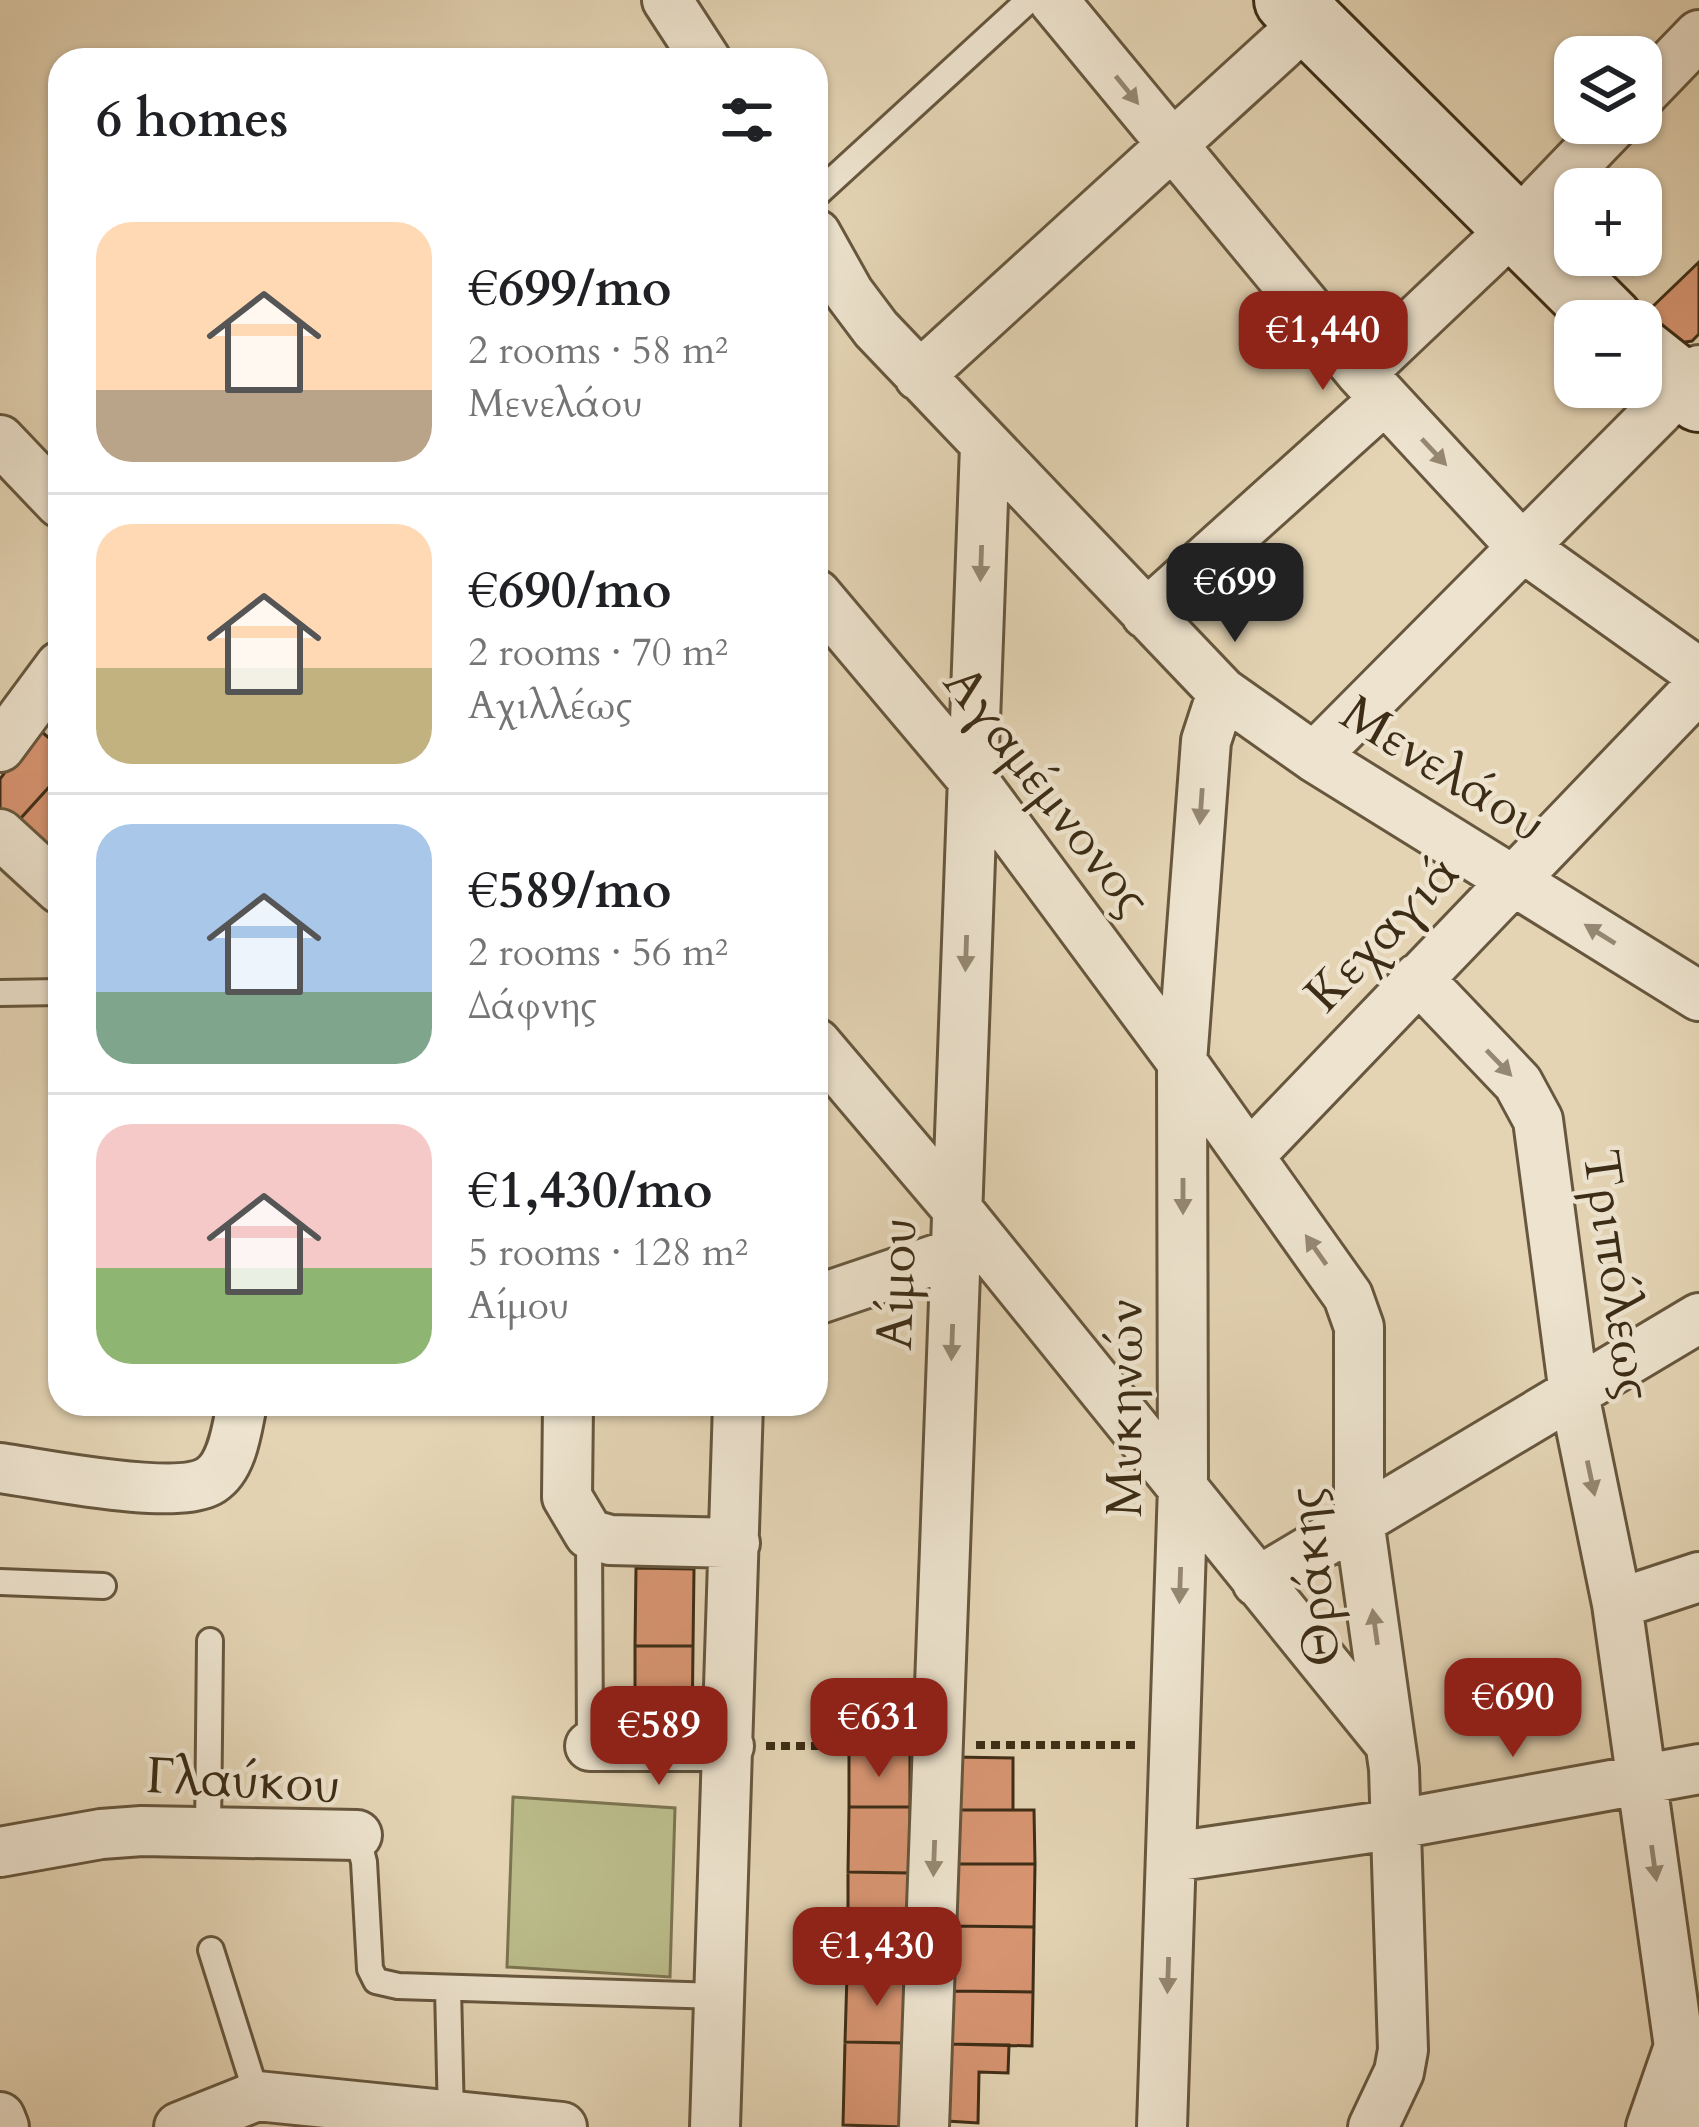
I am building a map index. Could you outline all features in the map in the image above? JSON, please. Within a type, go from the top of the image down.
[{"type":"street","points":[[667,0],[698,48]]},
{"type":"street","points":[[1053,0],[1373,386],[1521,546],[1699,673]]},
{"type":"street","points":[[919,376],[1173,146],[1298,10],[1589,300]]},
{"type":"street","points":[[1662,73],[1699,35]]},
{"type":"street","points":[[1146,614],[1373,386],[1595,144]]},
{"type":"street","name":"Μενελάου","points":[[832,293],[919,376],[1222,692],[1314,757],[1699,996]]},
{"type":"street","points":[[1314,757],[1680,377]]},
{"type":"street","points":[[0,440],[48,490]]},
{"type":"street","name":"Αίμου","points":[[924,2127],[985,446]]},
{"type":"street","name":"Αγαμέμνονος","points":[[828,608],[973,780],[1182,1062]]},
{"type":"street","points":[[0,747],[48,682]]},
{"type":"street","name":"Κεχαγιά","points":[[1250,1155],[1699,687]]},
{"type":"street","name":"Μυκηνών","points":[[1162,2127],[1183,1486],[1182,1062],[1206,741],[1222,692]]},
{"type":"street","points":[[0,834],[48,878]]},
{"type":"street","name":"Τριπόλεως","points":[[1418,978],[1518,1083],[1538,1120],[1574,1394],[1617,1604],[1694,2127]]},
{"type":"street","points":[[828,1059],[956,1231],[1183,1486],[1390,1744]]},
{"type":"street","name":"Θράκης","points":[[1182,1062],[1348,1296],[1359,1327],[1359,1520],[1398,1825],[1403,2050],[1399,2072],[1373,2127]]},
{"type":"street","points":[[828,1294],[956,1231]]},
{"type":"street","points":[[1257,1582],[1699,1318]]},
{"type":"street","points":[[0,1468],[181,1490],[213,1479],[229,1455],[239,1416]]},
{"type":"street","points":[[568,1416],[567,1497],[589,1534],[610,1540],[735,1543]]},
{"type":"street","points":[[716,2127],[738,1416]]},
{"type":"street","points":[[1617,1604],[1699,1577]]},
{"type":"street","points":[[590,1746],[728,1746]]},
{"type":"street","points":[[1172,1857],[1398,1825],[1699,1769]]},
{"type":"street","name":"Γλαύκου","points":[[0,1852],[101,1834],[357,1835]]},
{"type":"street","points":[[1651,2127],[1679,2047]]},
{"type":"street","points":[[179,2127],[256,2096],[562,2127]]},
{"type":"street","points":[[0,2117],[4,2127]]},
{"type":"lane","points":[[828,184],[1029,0]]},
{"type":"lane","points":[[0,993],[48,992]]},
{"type":"lane","points":[[589,1534],[590,1746]]},
{"type":"lane","points":[[0,1582],[103,1586]]},
{"type":"lane","points":[[208,1832],[209,1641]]},
{"type":"lane","name":"Γλαύκου","points":[[357,1835],[364,1862],[370,1970],[376,1981],[448,1988],[719,1996]]},
{"type":"lane","points":[[211,1950],[256,2096]]},
{"type":"lane","points":[[448,1988],[452,2118]]},
{"type":"path","points":[[728,1746],[1176,1745]]},
{"type":"green space","points":[[513,1797],[675,1808],[670,1977],[507,1967]]},
{"type":"building","points":[[1699,262],[1699,334],[1692,341],[1679,343],[1662,327],[1659,300]]},
{"type":"building","points":[[37,728],[48,737],[48,788],[11,829],[0,818],[0,779]]},
{"type":"building","points":[[48,788],[48,862],[11,829]]},
{"type":"building","points":[[636,1568],[694,1569],[693,1646],[635,1646]]},
{"type":"building","points":[[635,1646],[693,1646],[692,1739],[635,1739]]},
{"type":"building","points":[[849,1754],[910,1754],[910,1807],[849,1807]]},
{"type":"building","points":[[953,1757],[1013,1758],[1013,1810],[952,1810]]},
{"type":"building","points":[[849,1807],[910,1807],[910,1873],[848,1872]]},
{"type":"building","points":[[952,1810],[1034,1810],[1035,1864],[951,1864]]},
{"type":"building","points":[[951,1864],[1035,1864],[1034,1927],[951,1926]]},
{"type":"building","points":[[848,1872],[910,1873],[910,1922],[848,1921]]},
{"type":"building","points":[[848,1921],[910,1922],[909,1976],[847,1974]]},
{"type":"building","points":[[951,1926],[1034,1927],[1033,1992],[950,1991]]},
{"type":"building","points":[[847,1974],[909,1976],[906,2043],[845,2042]]},
{"type":"building","points":[[950,1991],[1033,1992],[1032,2046],[949,2044]]},
{"type":"building","points":[[845,2042],[906,2043],[904,2127],[843,2125]]},
{"type":"building","points":[[949,2044],[1009,2045],[1008,2073],[979,2072],[978,2123],[947,2121]]}]
